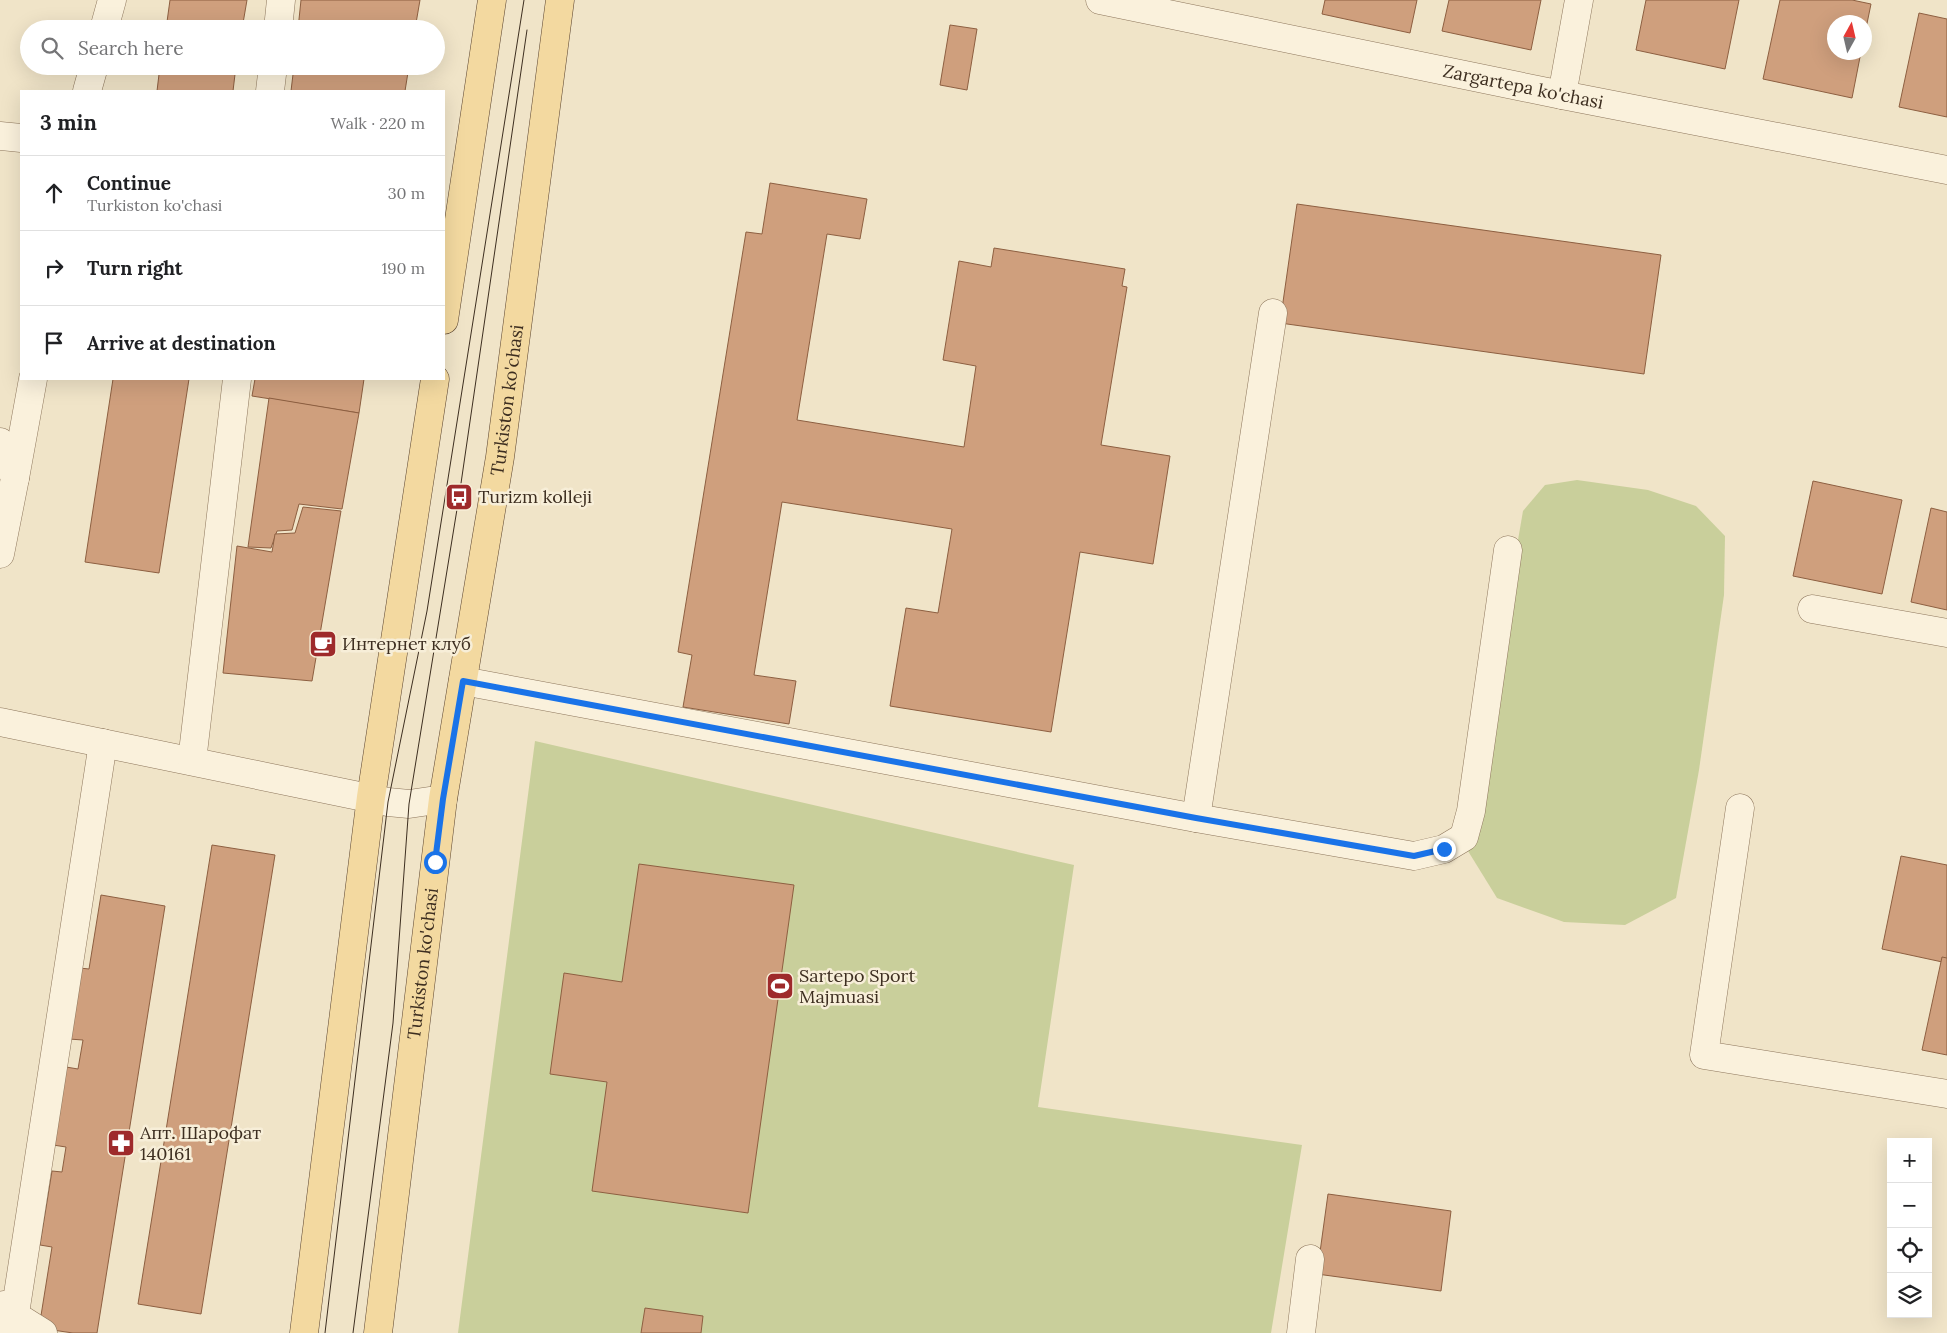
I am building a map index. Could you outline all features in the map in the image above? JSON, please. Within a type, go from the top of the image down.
[{"type":"main road","points":[[445,313],[492,0]]},
{"type":"main road","name":"Turkiston ko'chasi","points":[[378,1333],[443,799],[500,457],[560,0]]},
{"type":"main road","points":[[304,1333],[371,797],[435,380]]},
{"type":"street","points":[[106,20],[112,0]]},
{"type":"street","points":[[279,20],[281,0]]},
{"type":"street","name":"Zargartepa ko'chasi","points":[[1100,0],[1562,95],[1947,170]]},
{"type":"street","points":[[1562,95],[1579,0]]},
{"type":"street","points":[[88,90],[92,75]]},
{"type":"street","points":[[270,90],[272,75]]},
{"type":"street","points":[[0,136],[20,138]]},
{"type":"street","points":[[1196,818],[1273,313]]},
{"type":"street","points":[[0,554],[16,478],[33,380]]},
{"type":"street","points":[[192,761],[237,380]]},
{"type":"street","points":[[0,442],[16,478]]},
{"type":"street","points":[[463,681],[1196,818],[1414,856],[1444,849],[1464,837],[1471,811],[1508,550]]},
{"type":"street","points":[[1812,609],[1947,632]]},
{"type":"street","points":[[0,722],[388,802],[409,804],[443,799]]},
{"type":"street","points":[[43,1333],[9,1317],[103,743]]},
{"type":"street","points":[[1740,808],[1704,1055],[1947,1094]]},
{"type":"street","points":[[1301,1333],[1310,1259]]},
{"type":"green space","points":[[1577,480],[1648,490],[1696,506],[1725,536],[1724,595],[1699,770],[1676,898],[1625,925],[1564,922],[1497,898],[1468,851],[1474,796],[1523,511],[1545,485]]},
{"type":"green space","name":"Sartepo Sport Majmuasi","points":[[535,741],[1074,865],[1038,1107],[1302,1145],[1271,1333],[458,1333]]},
{"type":"building","points":[[170,0],[247,0],[244,20],[167,20]]},
{"type":"building","points":[[301,0],[420,0],[417,20],[299,20]]},
{"type":"building","points":[[1325,0],[1417,0],[1410,33],[1322,14]]},
{"type":"building","points":[[1449,0],[1541,0],[1531,50],[1442,31]]},
{"type":"building","points":[[1646,0],[1739,0],[1725,69],[1636,50]]},
{"type":"building","points":[[1780,0],[1852,0],[1871,4],[1869,15],[1827,15],[1827,60],[1859,60],[1852,98],[1763,79]]},
{"type":"building","points":[[1919,13],[1947,19],[1947,117],[1899,107]]},
{"type":"building","points":[[950,25],[977,29],[967,90],[940,85]]},
{"type":"building","points":[[159,75],[235,75],[233,90],[157,90]]},
{"type":"building","points":[[293,75],[408,75],[405,90],[291,90]]},
{"type":"building","points":[[770,183],[867,199],[860,239],[827,234],[797,420],[964,447],[976,366],[943,360],[959,261],[991,267],[994,248],[1125,269],[1122,286],[1127,287],[1101,445],[1170,456],[1153,564],[1080,552],[1051,732],[890,706],[906,608],[938,613],[952,529],[782,502],[754,675],[796,681],[789,724],[683,707],[692,655],[678,652],[746,232],[762,234]]},
{"type":"building","points":[[1297,204],[1661,255],[1644,374],[1280,323]]},
{"type":"building","points":[[113,380],[189,380],[159,573],[85,562]]},
{"type":"building","points":[[255,380],[364,380],[359,413],[252,396]]},
{"type":"building","points":[[269,398],[359,413],[342,509],[299,504],[292,530],[277,531],[271,548],[248,547]]},
{"type":"building","points":[[1813,481],[1902,500],[1882,594],[1793,576]]},
{"type":"building","points":[[303,507],[341,511],[312,681],[223,673],[237,546],[272,552],[275,534],[295,533]]},
{"type":"building","points":[[1931,508],[1947,512],[1947,610],[1911,602]]},
{"type":"building","points":[[212,845],[275,855],[201,1314],[138,1304]]},
{"type":"building","points":[[1901,856],[1947,865],[1947,963],[1882,949]]},
{"type":"building","points":[[639,864],[794,885],[748,1213],[592,1191],[607,1082],[550,1074],[564,973],[622,982]]},
{"type":"building","points":[[101,895],[165,906],[97,1333],[73,1333],[39,1328],[52,1247],[40,1245],[52,1171],[62,1172],[66,1147],[53,1145],[66,1067],[78,1069],[83,1040],[69,1039],[80,968],[89,969]]},
{"type":"building","points":[[1942,957],[1947,958],[1947,1055],[1922,1050]]},
{"type":"building","points":[[1328,1194],[1451,1211],[1441,1291],[1317,1274]]},
{"type":"building","points":[[645,1308],[703,1316],[701,1333],[641,1333]]},
{"type":"tram line","points":[[325,1333],[388,802],[427,611],[524,0]]},
{"type":"tram line","points":[[353,1333],[393,1023],[409,804],[459,497],[527,30]]},
{"type":"place","name":"Turizm kolleji","points":[[459,497]]},
{"type":"place","name":"Интернет клуб","points":[[323,644]]},
{"type":"place","name":"Sartepo Sport Majmuasi","points":[[780,986]]},
{"type":"place","name":"Апт. Шарофат 140161","points":[[121,1143]]},
{"type":"route","points":[[435,862],[443,799],[463,681],[1196,818],[1414,856],[1444,849]]}]
